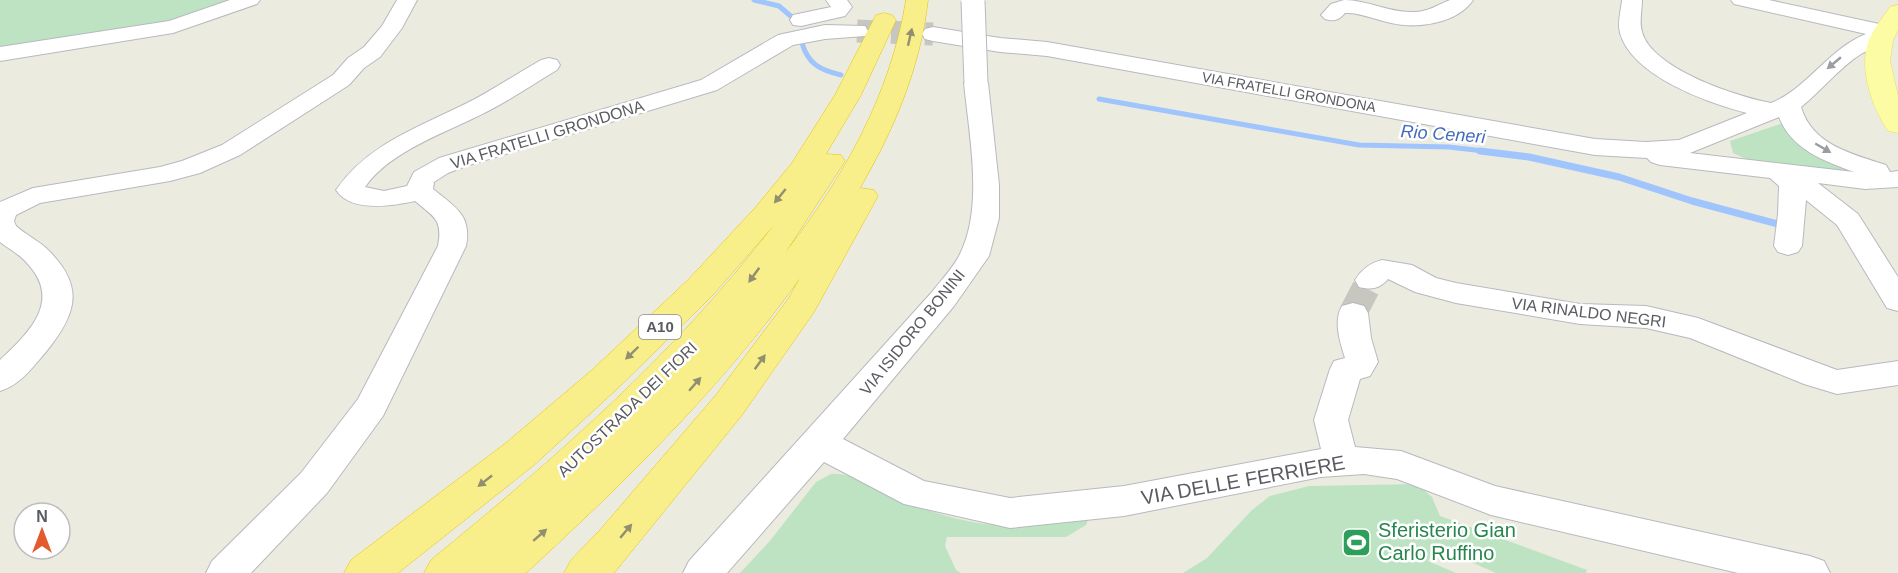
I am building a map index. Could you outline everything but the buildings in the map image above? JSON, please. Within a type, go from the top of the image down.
[{"type":"highway","name":"AUTOSTRADA DEI FIORI","points":[[496,573],[562,516],[686,394],[772,294],[826,219],[854,173],[890,105],[901,74],[917,0]]},
{"type":"highway","name":"AUTOSTRADA DEI FIORI","points":[[446,573],[532,501],[658,383],[746,287],[799,213],[846,136],[862,103],[878,59],[876,17]]},
{"type":"highway","name":"A10","points":[[366,573],[520,454],[605,379],[700,288],[766,215],[804,167],[829,130],[848,95],[876,17]]},
{"type":"highway","points":[[586,573],[615,543],[729,405],[802,304],[845,231],[889,144],[900,110],[901,74]]},
{"type":"main road","points":[[1889,26],[1879,48],[1879,62],[1881,83],[1888,106],[1898,125]]},
{"type":"street","points":[[0,54],[173,27],[250,0]]},
{"type":"street","points":[[0,379],[33,346],[56,313],[59,297],[51,276],[35,253],[3,230],[0,222],[3,211],[33,196],[161,175],[190,167],[231,150],[341,80],[356,63],[372,52],[391,28],[406,0]]},
{"type":"street","points":[[769,49],[777,33],[785,27],[838,12],[842,8],[836,0]]},
{"type":"street","points":[[1332,15],[1338,8],[1351,6],[1396,18],[1425,17],[1450,10],[1463,0]]},
{"type":"street","points":[[1632,0],[1630,29],[1633,39],[1660,65],[1704,92],[1727,112],[1725,129],[1712,144],[1717,150],[1744,167],[1792,180],[1816,194],[1848,220],[1898,301]]},
{"type":"street","points":[[1740,0],[1889,26]]},
{"type":"street","name":"VIA ISIDORO BONINI","points":[[703,573],[943,299],[974,256],[985,218],[986,184],[976,83],[974,1]]},
{"type":"street","name":"VIA FRATELLI GRONDONA","points":[[420,191],[418,185],[420,180],[436,169],[508,144],[709,85],[769,49],[803,35],[876,17]]},
{"type":"street","name":"VIA FRATELLI GRONDONA","points":[[933,34],[1000,45],[1047,49],[1594,147],[1646,150],[1683,147],[1780,108],[1800,96],[1828,66],[1889,26]]},
{"type":"street","points":[[226,573],[314,483],[371,407],[453,246],[455,230],[450,217],[420,191],[394,198],[369,200],[349,190],[354,180],[384,155],[484,103],[549,65]]},
{"type":"street","points":[[1704,92],[1751,109],[1780,108],[1800,132],[1824,150],[1898,178]]},
{"type":"street","points":[[1594,147],[1669,159],[1865,181],[1898,178]]},
{"type":"street","points":[[1788,246],[1792,214],[1792,180]]},
{"type":"street","points":[[1848,220],[1847,195],[1865,181]]},
{"type":"street","name":"VIA RINALDO NEGRI","points":[[1376,275],[1402,273],[1426,285],[1456,293],[1580,314],[1646,317],[1698,329],[1816,376],[1837,382],[1898,373]]},
{"type":"street","points":[[1344,461],[1334,438],[1330,420],[1346,369],[1358,368],[1362,362],[1355,338],[1353,313]]},
{"type":"street","name":"VIA DELLE FERRIERE","points":[[819,443],[918,494],[1010,513],[1124,501],[1320,463],[1364,460],[1401,465],[1491,500],[1810,573]]},
{"type":"green space","points":[[0,0],[241,0],[180,22],[0,49]]},
{"type":"green space","points":[[1783,123],[1863,173],[1757,164],[1733,153],[1730,141]]},
{"type":"green space","points":[[831,474],[851,476],[908,503],[977,523],[1019,526],[1089,518],[1086,525],[1066,537],[947,537],[945,546],[956,570],[961,573],[740,573],[769,542],[816,482]]},
{"type":"green space","points":[[1417,484],[1432,497],[1440,516],[1587,570],[1586,573],[1496,573],[1436,547],[1428,561],[1456,573],[1183,573],[1207,558],[1252,510],[1270,496],[1309,486]]},
{"type":"waterway","name":"Rio Ceneri","points":[[754,0],[779,6],[793,18]]},
{"type":"waterway","name":"Rio Ceneri","points":[[802,43],[811,61],[827,71],[841,75]]},
{"type":"waterway","name":"Rio Ceneri","points":[[1099,99],[1359,145],[1449,147],[1492,152]]},
{"type":"waterway","name":"Rio Ceneri","points":[[1480,151],[1529,157],[1619,177],[1692,201],[1781,225]]},
{"type":"tunnel","points":[[857,31],[933,34]]},
{"type":"tunnel","points":[[1353,313],[1370,280]]},
{"type":"place","name":"Sferisterio Gian Carlo Ruffino","points":[[1357,542]]}]
